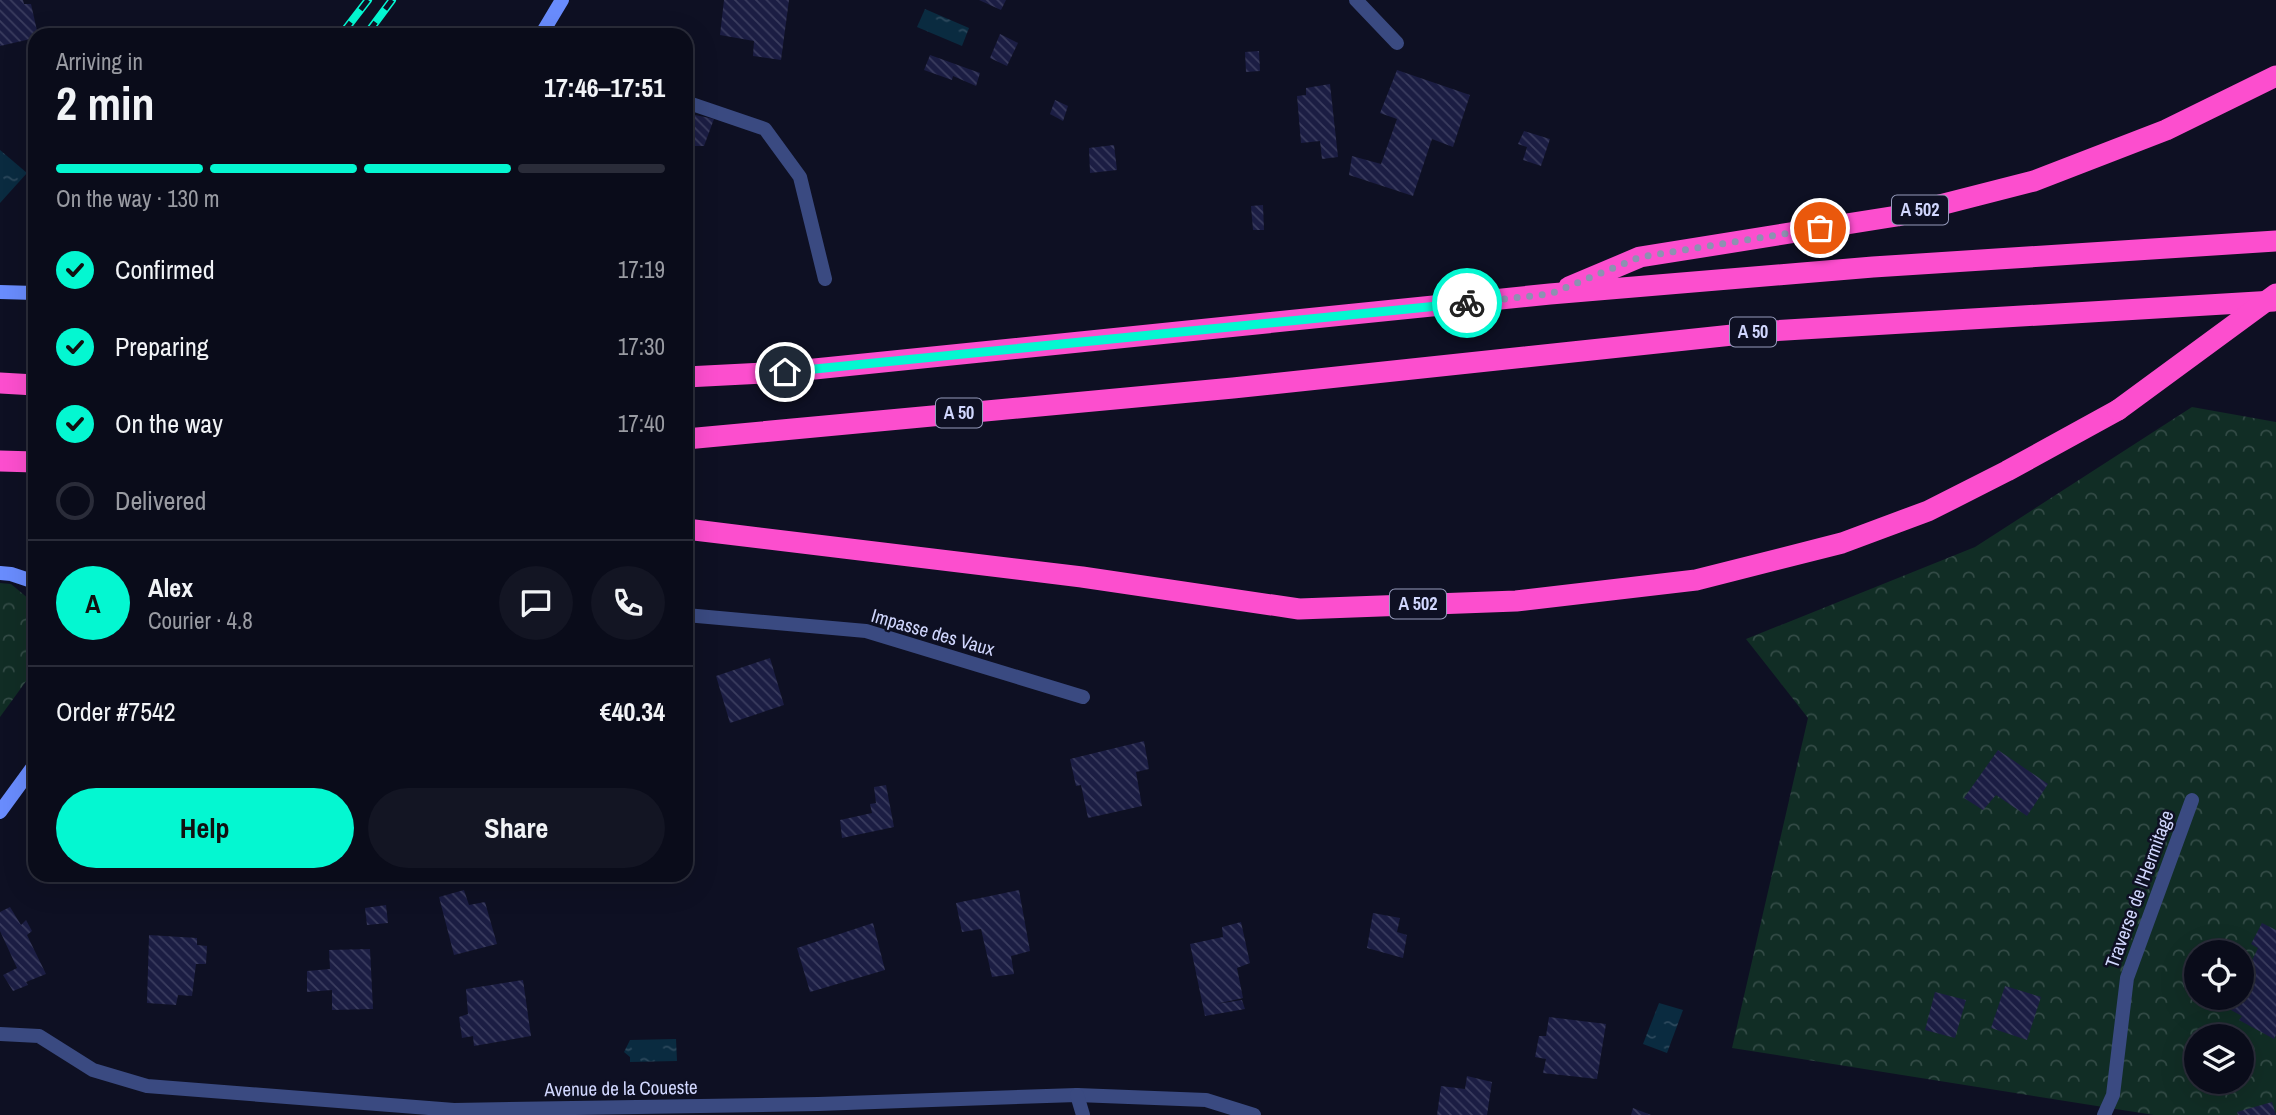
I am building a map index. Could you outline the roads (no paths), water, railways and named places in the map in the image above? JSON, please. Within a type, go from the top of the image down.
[{"type":"highway","name":"A 502","points":[[1550,294],[1640,257],[1897,216],[2034,181],[2166,130],[2276,76]]},
{"type":"highway","points":[[693,377],[785,372],[1550,294],[1873,267],[2276,241]]},
{"type":"highway","name":"A 502","points":[[693,530],[1082,577],[1299,609],[1516,601],[1696,580],[1842,543],[1928,511],[2118,410],[2276,294]]},
{"type":"highway","name":"A 50","points":[[693,438],[1233,388],[1770,331],[2276,301]]},
{"type":"highway","points":[[0,383],[28,385]]},
{"type":"highway","points":[[0,461],[28,462]]},
{"type":"street","points":[[545,28],[562,0]]},
{"type":"street","points":[[1356,0],[1397,43]]},
{"type":"street","points":[[693,104],[765,129],[800,177],[825,279]]},
{"type":"street","points":[[0,292],[28,293]]},
{"type":"street","points":[[0,573],[28,580]]},
{"type":"street","name":"Impasse des Vaux","points":[[693,616],[866,631],[1083,697]]},
{"type":"street","points":[[0,812],[28,774]]},
{"type":"street","name":"Traverse de l'Hermitage","points":[[2104,1115],[2113,1095],[2127,978],[2192,800]]},
{"type":"street","name":"Avenue de la Coueste","points":[[0,1034],[39,1037],[93,1070],[147,1086],[454,1111],[818,1104],[1077,1095],[1206,1100],[1254,1115]]},
{"type":"street","points":[[1077,1095],[1083,1115]]},
{"type":"water","points":[[925,9],[969,28],[962,46],[917,27]]},
{"type":"water","points":[[0,150],[27,173],[0,203]]},
{"type":"water","points":[[1659,1003],[1683,1010],[1667,1053],[1643,1044]]},
{"type":"water","points":[[676,1039],[677,1061],[630,1062],[630,1057],[624,1052],[630,1040]]},
{"type":"railway","points":[[346,28],[368,0]]},
{"type":"railway","points":[[371,28],[392,0]]}]
